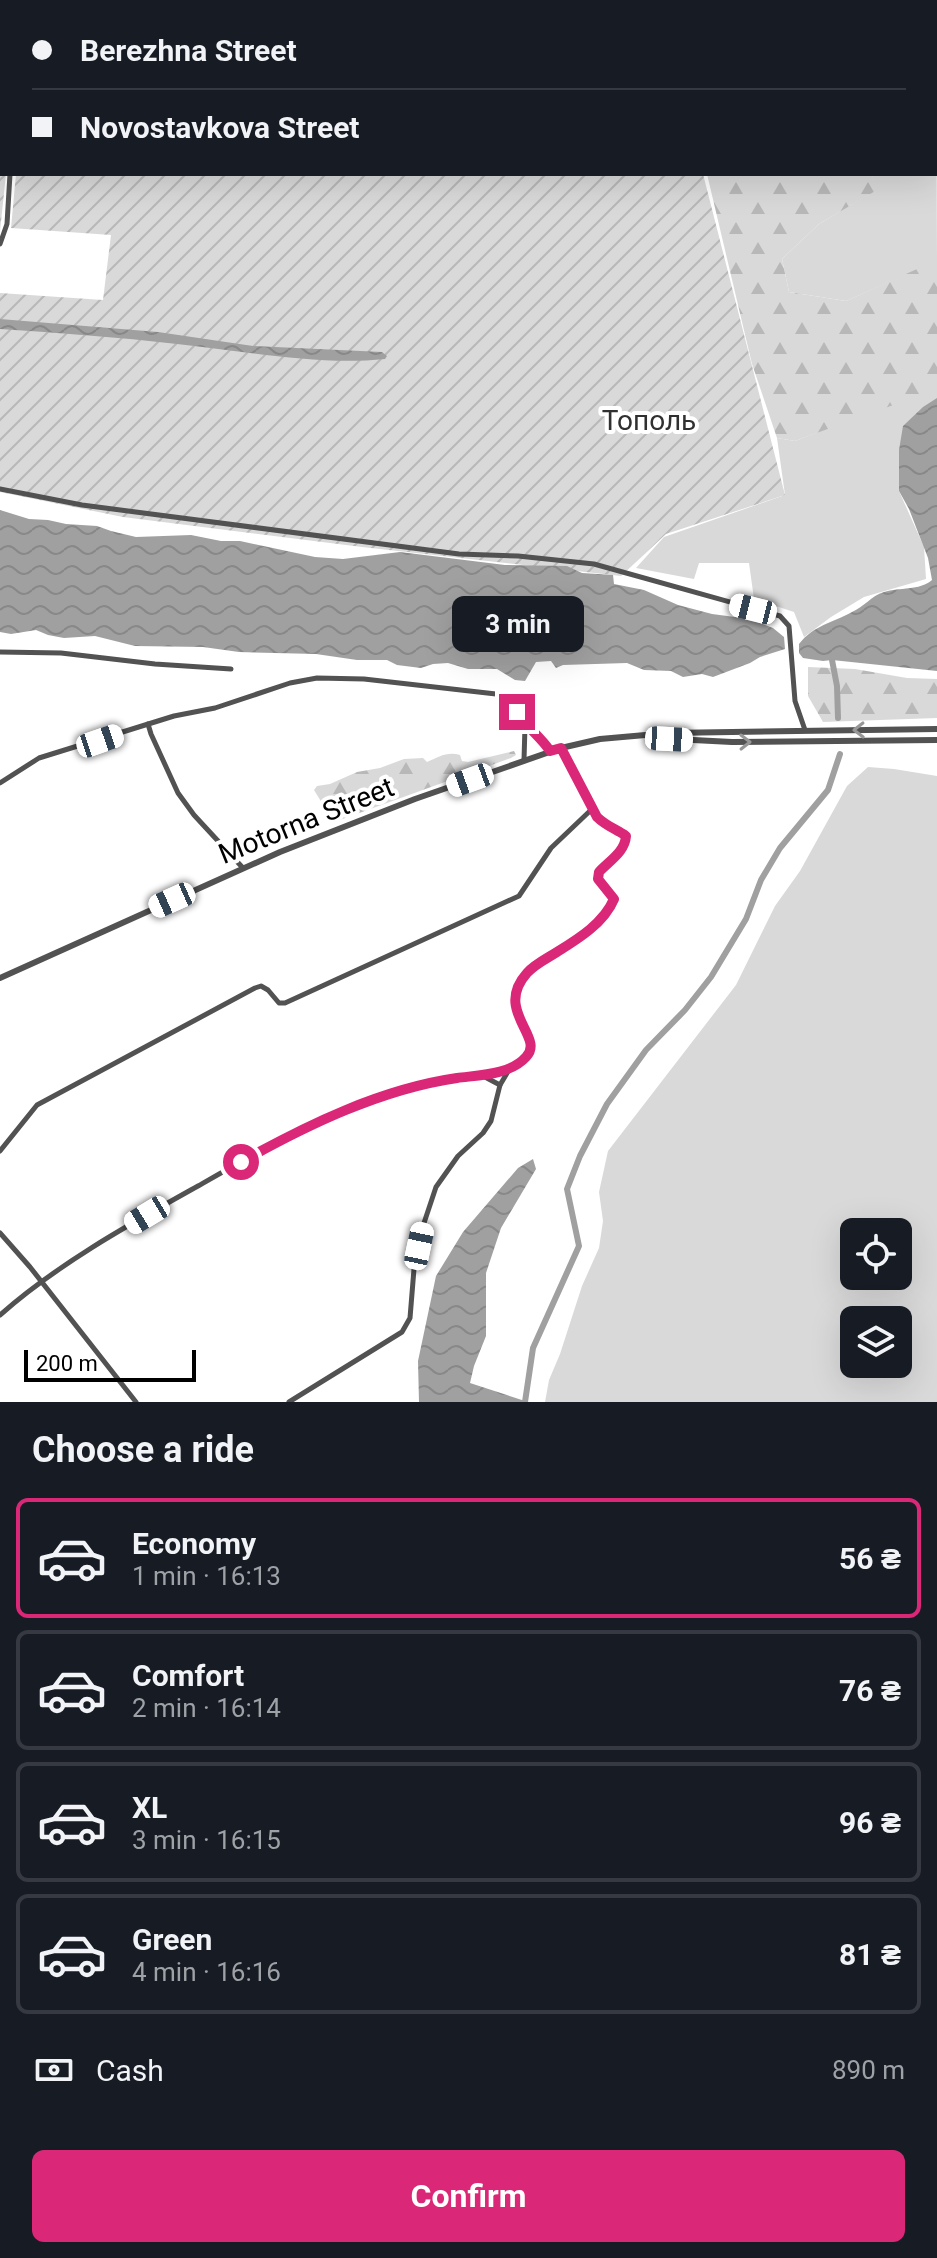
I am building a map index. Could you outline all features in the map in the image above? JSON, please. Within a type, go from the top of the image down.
[{"type":"street","points":[[0,244],[7,224],[10,176]]},
{"type":"street","points":[[0,489],[82,505],[459,554],[594,564],[780,616],[789,626],[795,701],[805,730]]},
{"type":"street","points":[[0,652],[61,653],[231,669]]},
{"type":"street","points":[[0,783],[39,758],[174,716],[215,708],[290,683],[333,677],[496,694],[509,702],[525,725],[540,736],[550,751]]},
{"type":"street","points":[[148,724],[178,793],[243,868]]},
{"type":"street","points":[[524,760],[525,725]]},
{"type":"street","points":[[639,736],[937,729]]},
{"type":"street","points":[[639,736],[732,742],[937,740]]},
{"type":"street","name":"Motorna Street","points":[[0,978],[243,868],[415,799],[550,751],[600,739],[639,736]]},
{"type":"street","points":[[0,1315],[42,1282],[147,1215],[285,1138],[364,1103],[408,1089],[510,1068],[525,1059],[531,1048],[530,1040],[514,1006],[515,996],[526,974],[606,914],[614,901],[598,875],[603,866],[623,848],[626,836],[605,825],[592,809],[561,748]]},
{"type":"street","points":[[0,1151],[37,1105],[255,988],[261,986],[279,1003],[285,1003],[519,896],[551,848],[592,809]]},
{"type":"street","points":[[289,1402],[402,1332],[410,1318],[414,1269],[436,1187],[458,1156],[483,1133],[491,1121],[500,1085],[510,1068]]},
{"type":"street","points":[[482,1075],[500,1085]]},
{"type":"street","points":[[0,1233],[136,1402]]},
{"type":"green space","points":[[0,176],[6,176],[0,231]]},
{"type":"green space","name":"Тополь","points":[[16,176],[704,176],[785,495],[666,534],[621,576],[123,517],[0,492],[0,293],[103,300],[111,235],[11,228]]},
{"type":"green space","points":[[707,176],[873,176],[877,190],[819,224],[782,259],[789,292],[846,301],[937,260],[937,389],[795,441],[777,438],[752,364]]},
{"type":"green space","points":[[872,176],[937,176],[937,261],[846,301],[789,292],[782,259],[819,224],[876,190]]},
{"type":"green space","points":[[937,387],[937,399],[899,491],[924,547],[926,579],[864,597],[804,637],[794,612],[754,599],[749,563],[699,563],[694,579],[636,568],[664,537],[785,495],[777,438],[795,441]]},
{"type":"green space","points":[[808,667],[937,679],[937,718],[823,722],[808,696]]},
{"type":"green space","points":[[514,751],[516,755],[511,758],[340,820],[333,821],[314,790],[317,786],[330,784],[357,772],[404,759],[423,758],[427,762],[451,754],[460,755],[462,761],[468,762]]},
{"type":"green space","points":[[868,767],[937,776],[937,1402],[545,1402],[549,1380],[582,1286],[599,1248],[603,1221],[599,1192],[608,1151],[736,985],[775,906],[800,871],[847,786]]},
{"type":"water","points":[[0,319],[158,332],[253,346],[382,352],[387,356],[385,359],[360,361],[281,357],[133,339],[0,329]]},
{"type":"water","points":[[937,398],[937,671],[803,658],[799,653],[799,644],[817,628],[856,610],[879,594],[921,586],[932,580],[928,558],[899,491],[899,450],[903,426]]},
{"type":"water","points":[[0,510],[29,519],[97,526],[136,537],[191,535],[240,541],[315,557],[343,559],[400,552],[505,565],[567,566],[582,573],[613,575],[614,584],[644,590],[678,605],[750,619],[773,628],[784,637],[785,649],[713,677],[702,674],[683,677],[671,671],[644,670],[627,663],[563,665],[556,668],[551,661],[536,662],[525,681],[515,680],[497,669],[468,669],[448,663],[421,668],[397,665],[387,660],[357,660],[316,654],[135,646],[95,636],[64,638],[36,630],[11,634],[0,632]]},
{"type":"water","points":[[533,1159],[536,1169],[501,1228],[486,1273],[486,1336],[470,1383],[528,1402],[419,1402],[418,1361],[436,1276],[463,1232],[518,1168]]},
{"type":"waterway","points":[[832,660],[838,718]]},
{"type":"waterway","points":[[525,1402],[533,1348],[579,1246],[567,1189],[580,1156],[607,1104],[646,1050],[685,1010],[711,977],[746,919],[761,880],[780,848],[828,790],[840,754]]},
{"type":"route","points":[[241,1162],[285,1138],[364,1103],[423,1085],[510,1068],[530,1053],[530,1040],[514,1006],[515,996],[526,974],[606,914],[614,899],[598,879],[599,872],[623,848],[626,836],[597,817],[561,748],[550,751],[517,712]]}]
